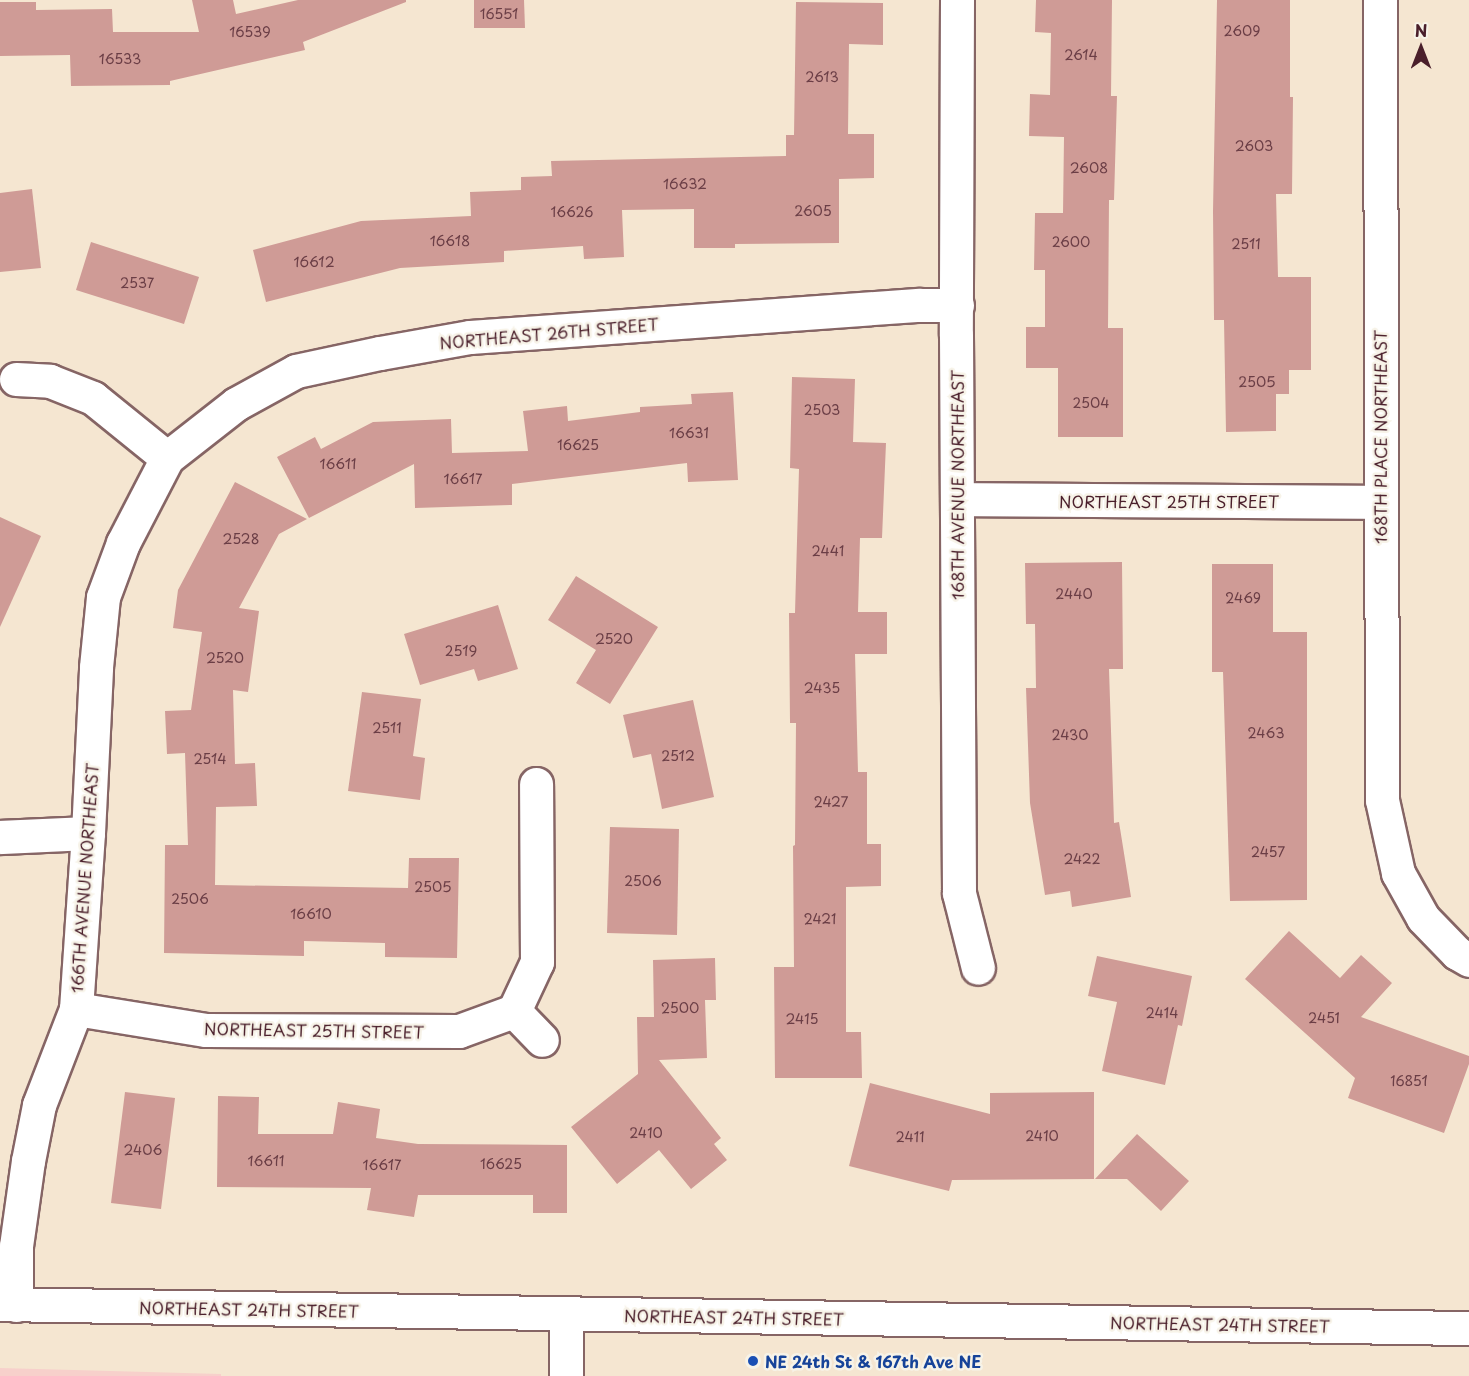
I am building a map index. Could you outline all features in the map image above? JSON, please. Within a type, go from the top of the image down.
[{"type":"street","name":"168TH AVENUE NORTHEAST","points":[[957,0],[959,893],[978,968]]},
{"type":"street","name":"168TH PLACE NORTHEAST","points":[[1380,0],[1382,800],[1398,873],[1424,918],[1457,953],[1469,960]]},
{"type":"street","name":"NORTHEAST 26TH STREET","points":[[167,458],[236,404],[296,371],[380,353],[470,337],[920,305],[957,305]]},
{"type":"street","points":[[16,379],[50,381],[93,398],[167,458]]},
{"type":"street","name":"166TH AVENUE NORTHEAST","points":[[8,1304],[39,1105],[76,1009],[96,667],[103,597],[123,543],[167,458]]},
{"type":"street","name":"NORTHEAST 25TH STREET","points":[[957,499],[1380,502]]},
{"type":"street","points":[[536,784],[537,962],[514,1011],[542,1040]]},
{"type":"street","points":[[0,837],[88,833]]},
{"type":"street","name":"NORTHEAST 25TH STREET","points":[[76,1009],[206,1030],[459,1031],[514,1011]]},
{"type":"street","name":"NORTHEAST 24TH STREET","points":[[8,1304],[1469,1328]]},
{"type":"street","points":[[566,1314],[566,1376]]},
{"type":"shaded area","points":[[0,1368],[221,1374],[221,1376],[0,1376]]},
{"type":"building","points":[[192,0],[233,0],[236,14],[298,0],[406,0],[406,2],[303,42],[305,50],[170,81],[170,85],[71,86],[70,55],[0,56],[0,2],[36,2],[36,10],[112,9],[113,32],[199,32]]},
{"type":"building","points":[[474,0],[524,0],[525,28],[474,28]]},
{"type":"building","points":[[1036,0],[1112,0],[1111,96],[1117,96],[1114,200],[1109,200],[1108,328],[1123,328],[1123,437],[1058,437],[1058,368],[1026,368],[1026,327],[1045,327],[1045,270],[1034,270],[1035,213],[1063,213],[1064,137],[1029,136],[1030,94],[1050,95],[1051,33],[1035,32]]},
{"type":"building","points":[[1217,0],[1290,0],[1290,97],[1293,97],[1292,194],[1276,194],[1278,277],[1311,277],[1311,370],[1289,370],[1289,394],[1276,394],[1276,431],[1226,432],[1224,320],[1214,320],[1213,211]]},
{"type":"building","points":[[796,2],[883,3],[883,45],[849,44],[848,134],[874,134],[874,178],[839,179],[839,243],[735,244],[735,248],[694,248],[694,209],[622,210],[624,257],[584,259],[583,246],[504,251],[504,262],[400,268],[266,302],[253,250],[361,221],[471,216],[470,192],[521,190],[521,177],[552,176],[551,161],[786,156],[786,135],[794,135]]},
{"type":"building","points":[[32,189],[41,268],[0,272],[0,193]]},
{"type":"building","points":[[91,242],[199,277],[184,324],[76,290]]},
{"type":"building","points":[[792,377],[855,379],[853,442],[886,443],[882,538],[860,538],[858,612],[887,612],[887,654],[855,654],[858,772],[867,772],[867,844],[881,844],[881,886],[846,887],[846,1032],[861,1032],[862,1078],[775,1078],[774,967],[794,967],[793,846],[795,845],[796,723],[790,723],[789,613],[795,613],[799,469],[790,468]]},
{"type":"building","points":[[733,392],[738,480],[688,482],[687,463],[512,484],[512,505],[415,508],[414,464],[309,518],[277,457],[315,437],[321,449],[373,422],[451,419],[452,453],[528,451],[523,411],[567,406],[568,421],[640,412],[640,407],[692,404],[691,394]]},
{"type":"building","points":[[235,482],[307,519],[279,534],[239,608],[259,611],[248,692],[233,690],[235,764],[255,763],[257,806],[216,807],[215,885],[408,888],[409,858],[459,858],[457,958],[385,957],[385,943],[304,941],[304,956],[164,953],[165,845],[188,845],[185,753],[167,754],[165,711],[191,710],[202,632],[173,628],[178,590]]},
{"type":"building","points":[[0,517],[41,536],[0,627]]},
{"type":"building","points":[[1122,562],[1123,669],[1109,669],[1114,823],[1119,822],[1131,897],[1072,907],[1070,891],[1045,895],[1030,803],[1026,688],[1036,688],[1035,624],[1026,624],[1025,563]]},
{"type":"building","points":[[1212,564],[1273,564],[1273,632],[1307,632],[1307,900],[1230,901],[1223,672],[1212,672]]},
{"type":"building","points":[[576,576],[658,627],[610,704],[576,683],[596,650],[548,620]]},
{"type":"building","points":[[498,605],[518,669],[478,681],[474,669],[420,685],[404,634]]},
{"type":"building","points":[[362,692],[421,699],[413,756],[425,758],[420,800],[348,791]]},
{"type":"building","points":[[693,700],[714,797],[662,809],[651,754],[633,758],[623,715]]},
{"type":"building","points":[[610,827],[679,829],[677,935],[607,933]]},
{"type":"building","points":[[1289,931],[1340,978],[1361,955],[1392,983],[1361,1017],[1469,1056],[1469,1064],[1444,1133],[1348,1098],[1355,1078],[1245,979]]},
{"type":"building","points":[[1097,956],[1192,976],[1182,1026],[1178,1025],[1165,1085],[1102,1071],[1117,1002],[1088,996]]},
{"type":"building","points":[[715,958],[716,1000],[705,1000],[707,1058],[659,1060],[721,1138],[714,1144],[727,1160],[691,1189],[659,1150],[617,1184],[571,1127],[638,1074],[637,1017],[654,1017],[653,960]]},
{"type":"building","points":[[870,1083],[990,1114],[990,1093],[1094,1092],[1094,1179],[952,1180],[949,1191],[849,1166]]},
{"type":"building","points":[[125,1092],[175,1098],[161,1209],[111,1203]]},
{"type":"building","points":[[218,1096],[259,1097],[258,1134],[333,1134],[338,1102],[380,1109],[376,1138],[418,1144],[567,1145],[567,1213],[533,1213],[533,1195],[418,1195],[414,1217],[367,1210],[371,1188],[217,1187]]},
{"type":"building","points":[[1137,1134],[1189,1181],[1161,1211],[1127,1179],[1095,1179]]},
{"type":"place","name":"NE 24th St & 167th Ave NE","points":[[753,1361]]}]
